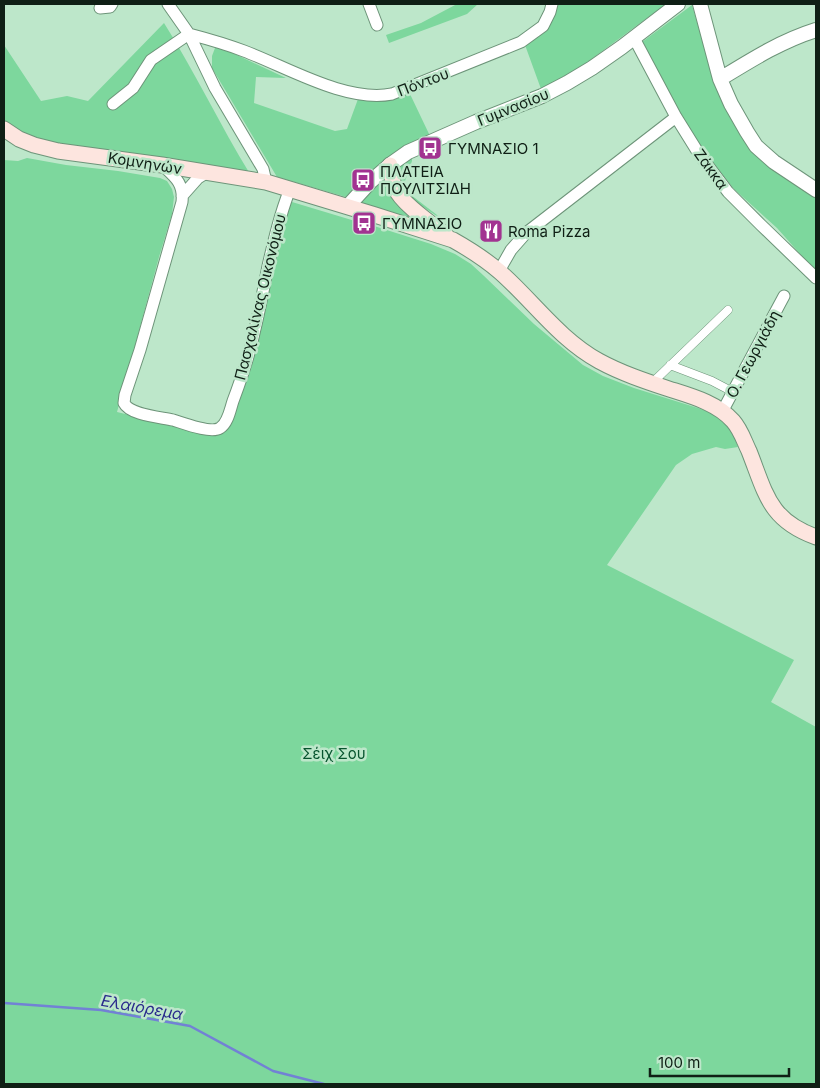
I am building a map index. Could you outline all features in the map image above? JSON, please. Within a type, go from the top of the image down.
[{"type":"main road","name":"Κομνηνών","points":[[4,130],[34,146],[58,151],[266,182],[453,240]]},
{"type":"main road","points":[[390,165],[396,190],[406,202],[453,240],[499,271],[564,336],[582,351],[627,375],[700,400],[722,412],[733,421],[740,432],[765,492],[776,511],[783,519],[794,526],[816,536]]},
{"type":"street","points":[[100,8],[112,4]]},
{"type":"street","points":[[168,4],[189,34],[219,95],[263,169],[266,182]]},
{"type":"street","points":[[368,4],[377,25]]},
{"type":"street","name":"Πόντου","points":[[189,34],[231,46],[322,84],[357,94],[386,96],[404,91],[521,42],[543,26],[552,4]]},
{"type":"street","name":"Γυμνασίου","points":[[348,206],[365,187],[408,152],[558,88],[592,68],[678,4]]},
{"type":"street","points":[[700,4],[720,79],[731,104],[756,146],[774,162],[816,190]]},
{"type":"street","points":[[720,79],[765,52],[816,30]]},
{"type":"street","points":[[113,104],[133,88],[151,60],[189,34]]},
{"type":"street","name":"Ζάκκα","points":[[634,38],[676,117],[699,154],[728,192],[816,278]]},
{"type":"street","points":[[499,271],[526,232],[676,117]]},
{"type":"street","points":[[162,165],[180,185],[182,196]]},
{"type":"street","points":[[182,196],[198,178],[206,173]]},
{"type":"street","name":"Πασχαλίνας Οικονόμου","points":[[182,196],[174,232],[124,403],[128,408],[137,412],[216,430],[224,425],[248,359],[268,265],[282,210],[290,189]]},
{"type":"street","name":"Ο. Γεωργιάδη","points":[[722,412],[784,296]]},
{"type":"street","points":[[652,383],[728,310]]},
{"type":"street","points":[[670,365],[705,378],[733,392]]},
{"type":"green space","points":[[457,4],[478,4],[467,14],[389,43],[386,35],[421,23]]},
{"type":"green space","points":[[557,4],[666,4],[574,72],[541,89],[525,45]]},
{"type":"green space","points":[[692,5],[716,83],[747,138],[816,194],[816,272],[777,228],[734,189],[707,156],[687,128],[642,42]]},
{"type":"green space","points":[[164,23],[250,174],[71,148],[27,138],[4,122],[4,45],[41,101],[67,96],[88,101]]},
{"type":"green space","points":[[215,48],[222,48],[286,78],[256,77],[254,103],[335,131],[347,129],[358,99],[382,101],[410,94],[430,136],[369,176],[346,197],[277,177],[212,68],[212,56]]},
{"type":"green space","points":[[412,156],[405,181],[411,195],[450,225],[404,194],[398,172],[401,165]]},
{"type":"green space","name":"Σέιχ Σου","points":[[27,158],[160,178],[167,181],[172,189],[174,197],[172,214],[117,412],[208,434],[221,432],[287,208],[292,202],[355,221],[357,225],[369,229],[374,226],[431,244],[455,254],[471,264],[534,324],[583,365],[603,376],[634,388],[716,415],[726,424],[733,434],[738,447],[725,449],[716,447],[692,454],[676,465],[607,565],[794,660],[771,702],[816,727],[816,1084],[4,1084],[4,160],[18,161]]},
{"type":"green space","points":[[384,179],[421,222],[360,205],[359,200]]},
{"type":"waterway","name":"Ελαιόρεμα","points":[[4,1003],[101,1010],[190,1026],[273,1071],[324,1084]]},
{"type":"place","name":"ΓΥΜΝΑΣΙΟ 1","points":[[430,148]]},
{"type":"place","name":"ΠΛΑΤΕΙΑ ΠΟΥΛΙΤΣΙΔΗ","points":[[363,180]]},
{"type":"place","name":"ΓΥΜΝΑΣΙΟ","points":[[364,223]]},
{"type":"place","name":"Roma Pizza","points":[[491,231]]}]
